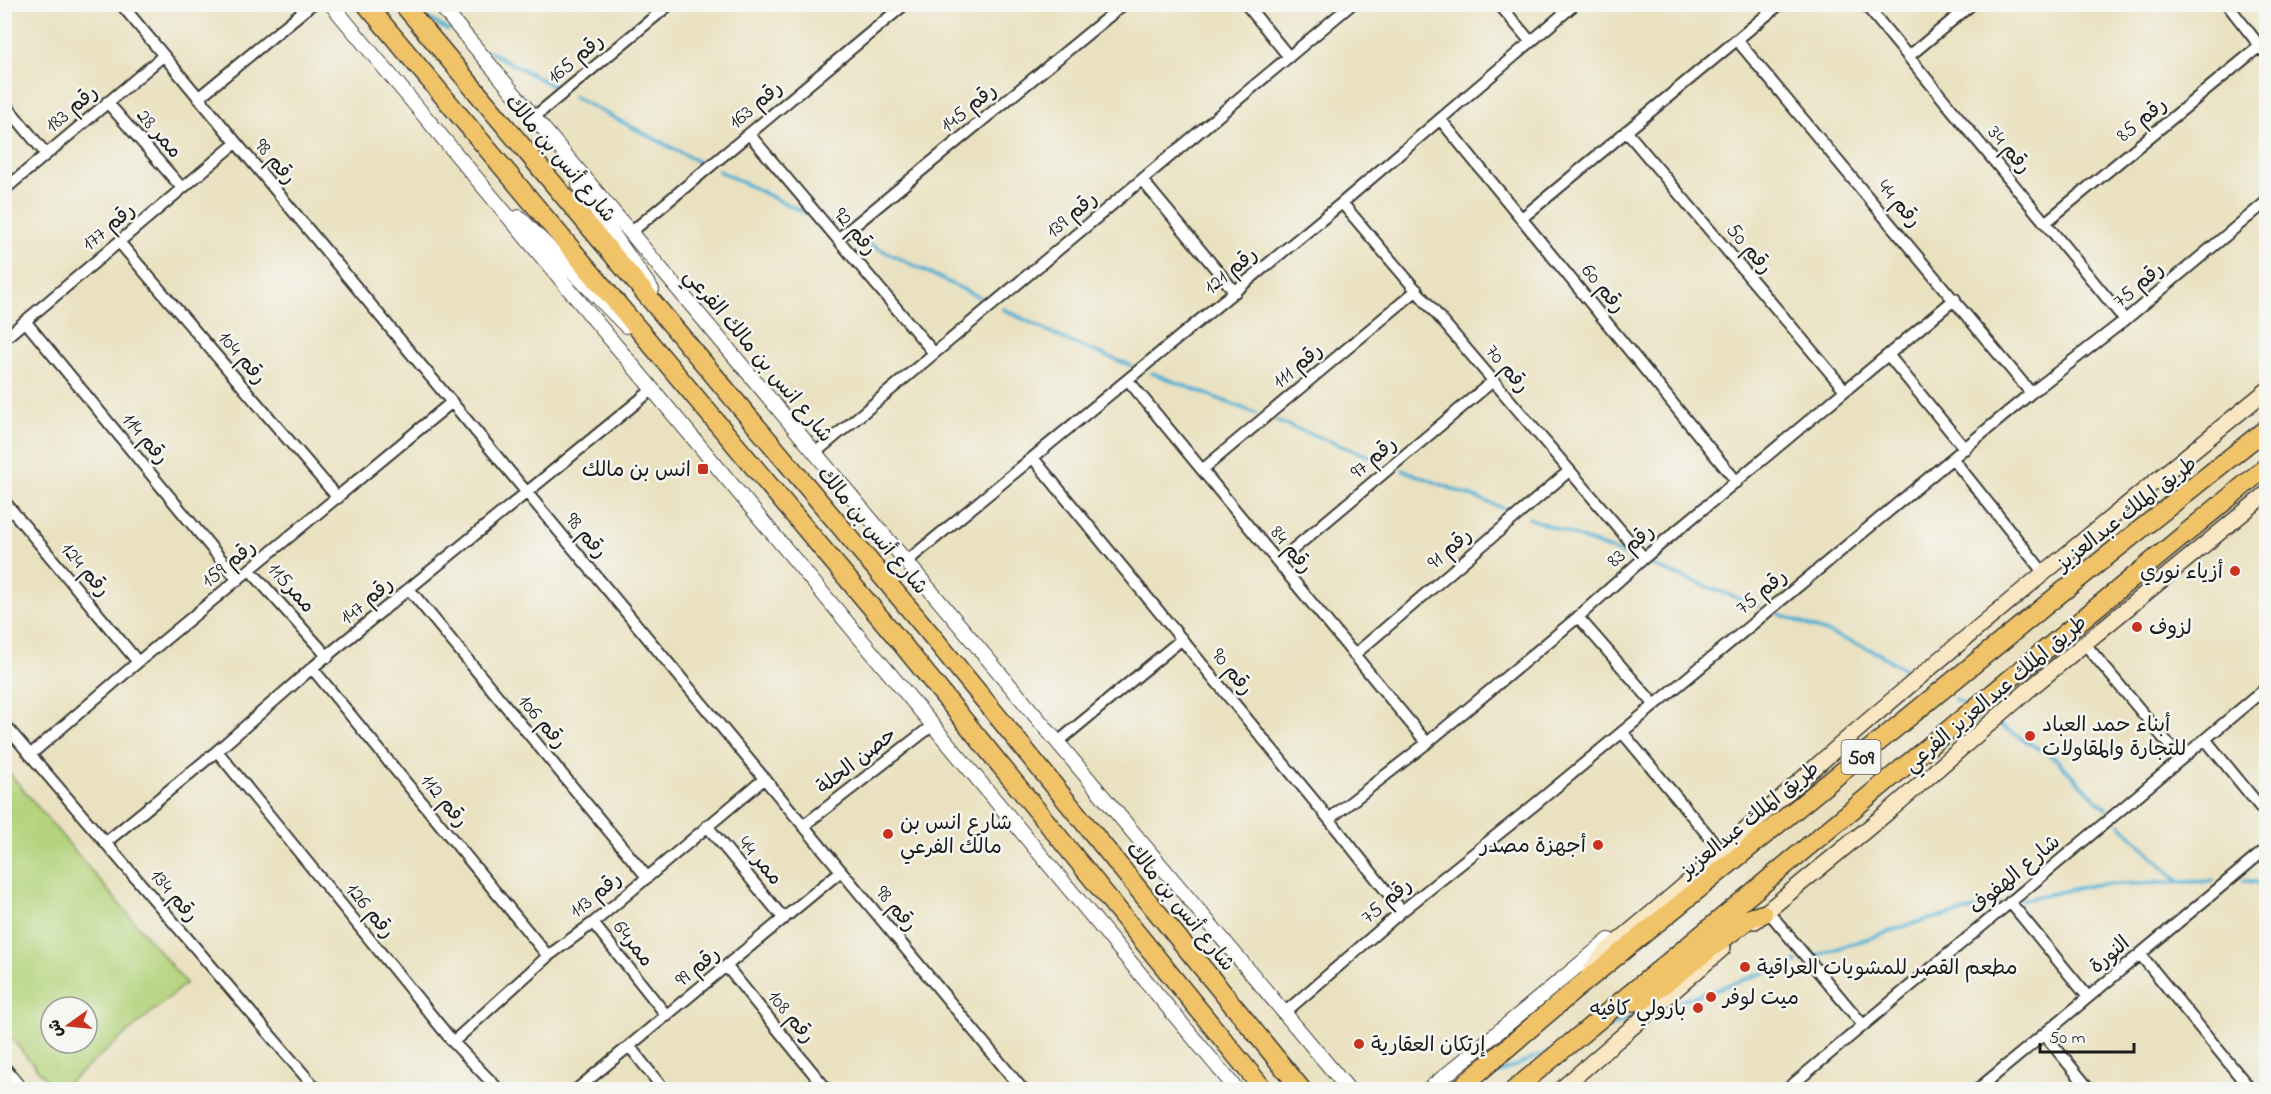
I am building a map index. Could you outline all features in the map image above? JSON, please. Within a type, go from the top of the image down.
[{"type":"main road","points":[[366,4],[893,633],[1264,1089]]},
{"type":"main road","name":"شارع أنس بن مالك","points":[[403,4],[932,636],[1302,1089]]},
{"type":"main road","points":[[1576,990],[1602,955],[1722,852],[1819,764],[2043,572],[2266,391]]},
{"type":"main road","points":[[2241,450],[2266,423]]},
{"type":"main road","name":"طريق الملك عبدالعزيز","points":[[1458,1089],[2057,596],[2266,429]]},
{"type":"main road","name":"509","points":[[1514,1089],[2265,468]]},
{"type":"main road","name":"طريق الملك عبدالعزيز الفرعي","points":[[1560,1089],[1765,912],[1888,812],[2033,686],[2266,494]]},
{"type":"main road","points":[[1619,1003],[1642,1001],[1750,918],[1765,912]]},
{"type":"street","name":"رقم 98","points":[[121,4],[1023,1089]]},
{"type":"street","points":[[198,98],[312,4]]},
{"type":"street","points":[[331,4],[1237,1089]]},
{"type":"street","name":"شارع انس بن مالك الفرعي","points":[[439,4],[1283,1014],[1349,1089]]},
{"type":"street","points":[[651,4],[658,14]]},
{"type":"street","name":"رقم 165","points":[[533,118],[670,4]]},
{"type":"street","name":"رقم 163","points":[[630,233],[905,4]]},
{"type":"street","name":"رقم 145","points":[[838,239],[1124,4]]},
{"type":"street","points":[[1246,4],[1289,57]]},
{"type":"street","name":"رقم 139","points":[[814,453],[1352,4]]},
{"type":"street","points":[[1499,4],[1530,41]]},
{"type":"street","name":"رقم 121","points":[[906,562],[1342,203],[1575,4]]},
{"type":"street","points":[[1522,218],[1780,4]]},
{"type":"street","name":"رقم 34","points":[[1865,4],[2125,320]]},
{"type":"street","points":[[1908,57],[1972,4]]},
{"type":"street","points":[[2227,4],[2263,50]]},
{"type":"street","name":"رقم 44","points":[[1737,40],[2031,393]]},
{"type":"street","name":"رقم 85","points":[[2046,222],[2263,50]]},
{"type":"street","name":"رقم 183","points":[[4,190],[163,56]]},
{"type":"street","name":"ممر 28","points":[[107,102],[182,188]]},
{"type":"street","points":[[4,104],[46,154]]},
{"type":"street","points":[[533,118],[701,361]]},
{"type":"street","name":"رقم 60","points":[[1440,119],[1737,482]]},
{"type":"street","name":"رقم 50","points":[[1626,131],[1845,390]]},
{"type":"street","name":"رقم 92","points":[[749,134],[934,353]]},
{"type":"street","points":[[440,136],[692,393]]},
{"type":"street","name":"رقم 177","points":[[4,339],[236,143]]},
{"type":"street","points":[[1142,180],[1235,292]]},
{"type":"street","name":"رقم 75","points":[[1283,1014],[1402,911],[2266,202]]},
{"type":"street","name":"رقم 70","points":[[1342,203],[1644,558]]},
{"type":"street","name":"رقم 104","points":[[119,242],[338,498]]},
{"type":"street","name":"رقم 111","points":[[1202,470],[1418,290]]},
{"type":"street","name":"رقم 83","points":[[1329,819],[1427,743],[1578,617],[1644,558],[1955,300]]},
{"type":"street","name":"رقم 114","points":[[25,321],[238,580]]},
{"type":"street","points":[[1889,356],[1965,449]]},
{"type":"street","name":"رقم 84","points":[[1128,380],[1427,743]]},
{"type":"street","name":"رقم 97","points":[[1278,562],[1493,381]]},
{"type":"street","name":"رقم 147","points":[[105,843],[217,751],[312,668],[653,389]]},
{"type":"street","name":"رقم 159","points":[[30,755],[138,662],[452,402]]},
{"type":"street","name":"رقم 90","points":[[1033,458],[1402,911]]},
{"type":"street","points":[[1953,459],[2043,572]]},
{"type":"street","name":"رقم 91","points":[[1354,655],[1569,471]]},
{"type":"street","name":"رقم 124","points":[[4,501],[138,662]]},
{"type":"street","name":"ممر115","points":[[250,570],[328,657]]},
{"type":"street","name":"رقم 106","points":[[409,589],[647,877]]},
{"type":"street","points":[[1578,617],[1654,704]]},
{"type":"street","points":[[1058,742],[1182,639]]},
{"type":"street","points":[[2085,644],[2181,759]]},
{"type":"street","name":"رقم 112","points":[[312,668],[548,956]]},
{"type":"street","name":"شارع الهفوف","points":[[1786,1089],[2266,690]]},
{"type":"street","name":"رقم 134","points":[[4,724],[313,1088]]},
{"type":"street","name":"حصن الحلة","points":[[803,826],[933,725]]},
{"type":"street","points":[[1428,1089],[1693,872],[1722,852],[1622,732]]},
{"type":"street","points":[[2205,739],[2266,814]]},
{"type":"street","name":"رقم 126","points":[[217,751],[453,1042],[497,1089]]},
{"type":"street","name":"رقم 113","points":[[453,1042],[548,956],[593,923],[764,779]]},
{"type":"street","name":"ممر 44","points":[[707,826],[784,919]]},
{"type":"street","name":"النورة","points":[[1977,1089],[2266,849]]},
{"type":"street","name":"رقم 99","points":[[576,1089],[630,1047],[841,871]]},
{"type":"street","points":[[2010,902],[2088,997]]},
{"type":"street","points":[[1765,912],[1863,1025]]},
{"type":"street","name":"ممر64","points":[[593,923],[667,1016]]},
{"type":"street","points":[[2140,954],[2251,1089]]},
{"type":"street","name":"رقم 108","points":[[727,967],[827,1089]]},
{"type":"street","points":[[2044,1034],[2090,1089]]},
{"type":"street","points":[[630,1047],[664,1089]]},
{"type":"street","points":[[4,1066],[24,1089]]},
{"type":"green space","points":[[5,768],[186,983],[61,1089],[54,1089],[5,1031]]},
{"type":"waterway","points":[[423,16],[448,30]]},
{"type":"waterway","points":[[490,52],[555,87]]},
{"type":"waterway","points":[[574,97],[699,162]]},
{"type":"waterway","points":[[719,171],[805,213]]},
{"type":"waterway","points":[[855,237],[983,299]]},
{"type":"waterway","points":[[1003,309],[1070,342],[1130,365]]},
{"type":"waterway","points":[[1152,373],[1255,413]]},
{"type":"waterway","points":[[1276,421],[1382,461]]},
{"type":"waterway","points":[[1403,470],[1508,510]]},
{"type":"waterway","points":[[1529,518],[1630,557]]},
{"type":"waterway","points":[[1651,565],[1758,606]]},
{"type":"waterway","points":[[1779,614],[1872,650],[1913,674]]},
{"type":"waterway","points":[[1955,699],[1966,706]]},
{"type":"waterway","points":[[1999,725],[2056,759],[2106,809]]},
{"type":"waterway","points":[[2120,824],[2179,882]]},
{"type":"waterway","points":[[2243,880],[2266,884]]},
{"type":"waterway","points":[[2022,900],[2093,885],[2213,881]]},
{"type":"waterway","points":[[1818,955],[1921,921],[1999,904]]},
{"type":"waterway","points":[[1666,1006],[1797,962]]},
{"type":"waterway","points":[[1598,1031],[1638,1015]]},
{"type":"waterway","points":[[1496,1074],[1548,1052]]},
{"type":"place","name":"انس بن مالك","points":[[703,469]]},
{"type":"place","name":"أزياء نوري","points":[[2235,571]]},
{"type":"place","name":"لزوف","points":[[2137,627]]},
{"type":"place","name":"أبناء حمد العباد للتجارة والمقاولات","points":[[2030,736]]},
{"type":"place","name":"شارع انس بن مالك الفرعي","points":[[888,834]]},
{"type":"place","name":"أجهزة مصدر","points":[[1598,845]]},
{"type":"place","name":"مطعم القصر للمشويات العراقية","points":[[1745,967]]},
{"type":"place","name":"ميت لوفر","points":[[1711,997]]},
{"type":"place","name":"بارولي كافيه","points":[[1698,1008]]},
{"type":"place","name":"إرتكان العقارية","points":[[1359,1044]]}]
